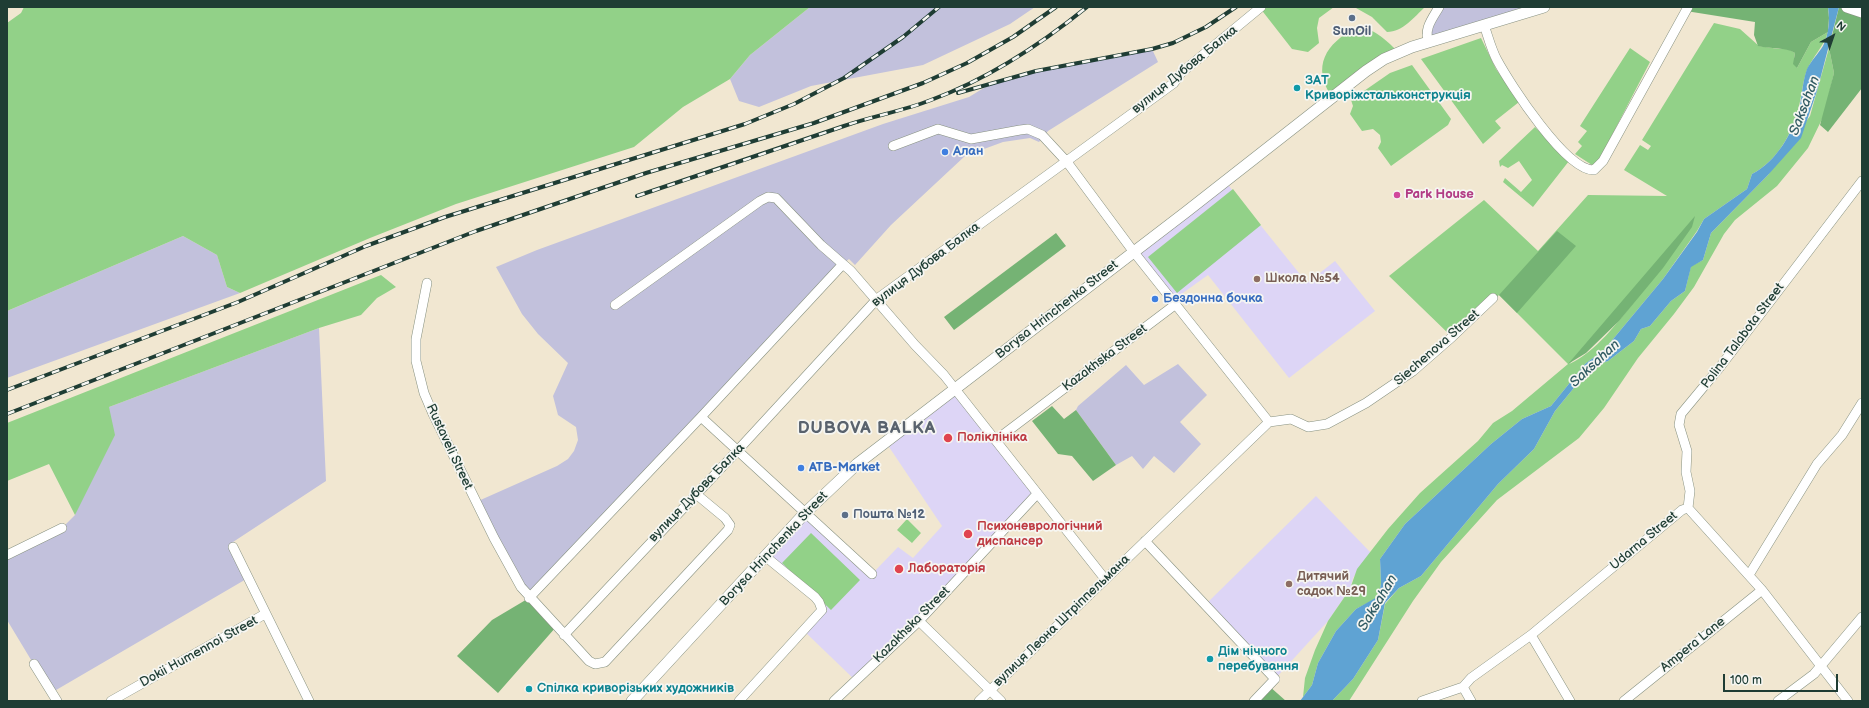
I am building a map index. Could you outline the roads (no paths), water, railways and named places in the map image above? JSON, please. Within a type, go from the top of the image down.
[{"type":"street","name":"вулиця Дубова Балка","points":[[564,635],[738,450],[877,299],[1174,83],[1181,74],[1261,7]]},
{"type":"street","points":[[1430,42],[1426,36],[1427,31],[1439,7]]},
{"type":"street","name":"Borysa Hrinchenka Street","points":[[632,701],[805,513],[866,457],[1366,71],[1384,59],[1430,42],[1544,7]]},
{"type":"street","points":[[1484,25],[1496,58],[1516,91],[1546,133],[1574,161],[1588,170],[1594,170],[1603,161],[1629,116],[1688,7]]},
{"type":"street","points":[[1847,7],[1860,12]]},
{"type":"street","points":[[893,146],[938,129],[977,139],[1006,132],[1028,129],[1042,135],[1067,162],[1134,251],[1268,422]]},
{"type":"street","name":"Polina Talabota Street","points":[[1688,508],[1690,491],[1686,472],[1687,451],[1679,425],[1681,414],[1720,367],[1862,181]]},
{"type":"street","points":[[615,305],[760,201],[768,197],[776,198],[821,245],[843,264],[877,299],[915,346],[955,388],[1105,579]]},
{"type":"street","points":[[529,598],[701,417],[843,264]]},
{"type":"street","name":"Rustaveli Street","points":[[427,283],[416,339],[416,361],[424,393],[494,538],[521,587],[529,598],[589,661],[595,664],[605,662],[730,527],[725,518],[696,494]]},
{"type":"street","name":"Siechenova Street","points":[[1268,422],[1291,419],[1308,427],[1328,424],[1366,403],[1413,371],[1493,298]]},
{"type":"street","name":"Kazakhska Street","points":[[996,440],[1176,304]]},
{"type":"street","points":[[1848,701],[1749,575],[1817,464],[1842,435],[1862,403]]},
{"type":"street","points":[[701,417],[872,574]]},
{"type":"street","name":"вулиця Леона Штріппельмана","points":[[979,701],[1268,422]]},
{"type":"street","name":"Kazakhska Street","points":[[834,701],[919,621],[1037,494]]},
{"type":"street","name":"Udarna Street","points":[[1422,701],[1464,687],[1471,678],[1531,634],[1682,510],[1688,508],[1749,575]]},
{"type":"street","points":[[7,555],[62,528]]},
{"type":"street","points":[[1145,541],[1276,679],[1254,701]]},
{"type":"street","name":"Dokii Humennoi Street","points":[[232,547],[308,701]]},
{"type":"street","points":[[739,701],[822,610],[819,602],[815,598],[766,557]]},
{"type":"street","name":"Ampera Lane","points":[[1624,701],[1762,590]]},
{"type":"street","name":"Dokii Humennoi Street","points":[[111,701],[265,614]]},
{"type":"street","points":[[1778,701],[1814,674],[1862,617]]},
{"type":"street","points":[[919,621],[1001,701]]},
{"type":"street","points":[[1531,634],[1570,701]]},
{"type":"street","points":[[34,664],[57,701]]},
{"type":"street","points":[[1464,687],[1471,701]]},
{"type":"water","name":"Saksahan","points":[[1828,7],[1839,7],[1817,91],[1801,138],[1768,175],[1711,233],[1703,260],[1691,267],[1685,291],[1671,301],[1650,326],[1641,329],[1634,341],[1608,361],[1591,367],[1555,411],[1534,449],[1498,484],[1421,576],[1399,588],[1385,603],[1378,640],[1353,679],[1332,701],[1300,701],[1312,685],[1318,663],[1336,631],[1356,609],[1379,596],[1381,583],[1380,559],[1405,524],[1491,444],[1522,419],[1551,406],[1585,364],[1604,350],[1663,279],[1697,232],[1704,219],[1747,189],[1752,174],[1769,162],[1783,145],[1797,115],[1807,69],[1823,46],[1827,37],[1829,17]]},
{"type":"railway","points":[[7,390],[238,302],[366,246],[445,217],[745,124],[794,104],[844,78],[903,37],[939,7]]},
{"type":"railway","points":[[7,414],[476,231],[646,173],[814,123],[923,83],[967,63],[1013,37],[1056,7]]},
{"type":"railway","points":[[637,196],[844,126],[920,104],[952,92],[1013,60],[1051,35],[1087,7]]},
{"type":"railway","points":[[958,93],[1036,71],[1152,49],[1173,43],[1206,27],[1236,7]]},
{"type":"place","name":"SunOil","points":[[1352,18]]},
{"type":"place","name":"ЗАТ Криворіжстальконструкція","points":[[1297,88]]},
{"type":"place","name":"Алан","points":[[945,152]]},
{"type":"place","name":"Park House","points":[[1397,195]]},
{"type":"place","name":"Школа №54","points":[[1257,279]]},
{"type":"place","name":"Бездонна бочка","points":[[1155,299]]},
{"type":"place","name":"Поліклініка","points":[[948,438]]},
{"type":"place","name":"ATB-Market","points":[[801,468]]},
{"type":"place","name":"Пошта №12","points":[[845,515]]},
{"type":"place","name":"Психоневрологічний диспансер","points":[[968,534]]},
{"type":"place","name":"Лабораторія","points":[[899,569]]},
{"type":"place","name":"Дитячий садок №29","points":[[1289,584]]},
{"type":"place","name":"Дім нічного перебування","points":[[1210,659]]},
{"type":"place","name":"Спілка криворізьких художників","points":[[529,689]]},
{"type":"district","name":"DUBOVA BALKA","points":[[867,429]]}]
